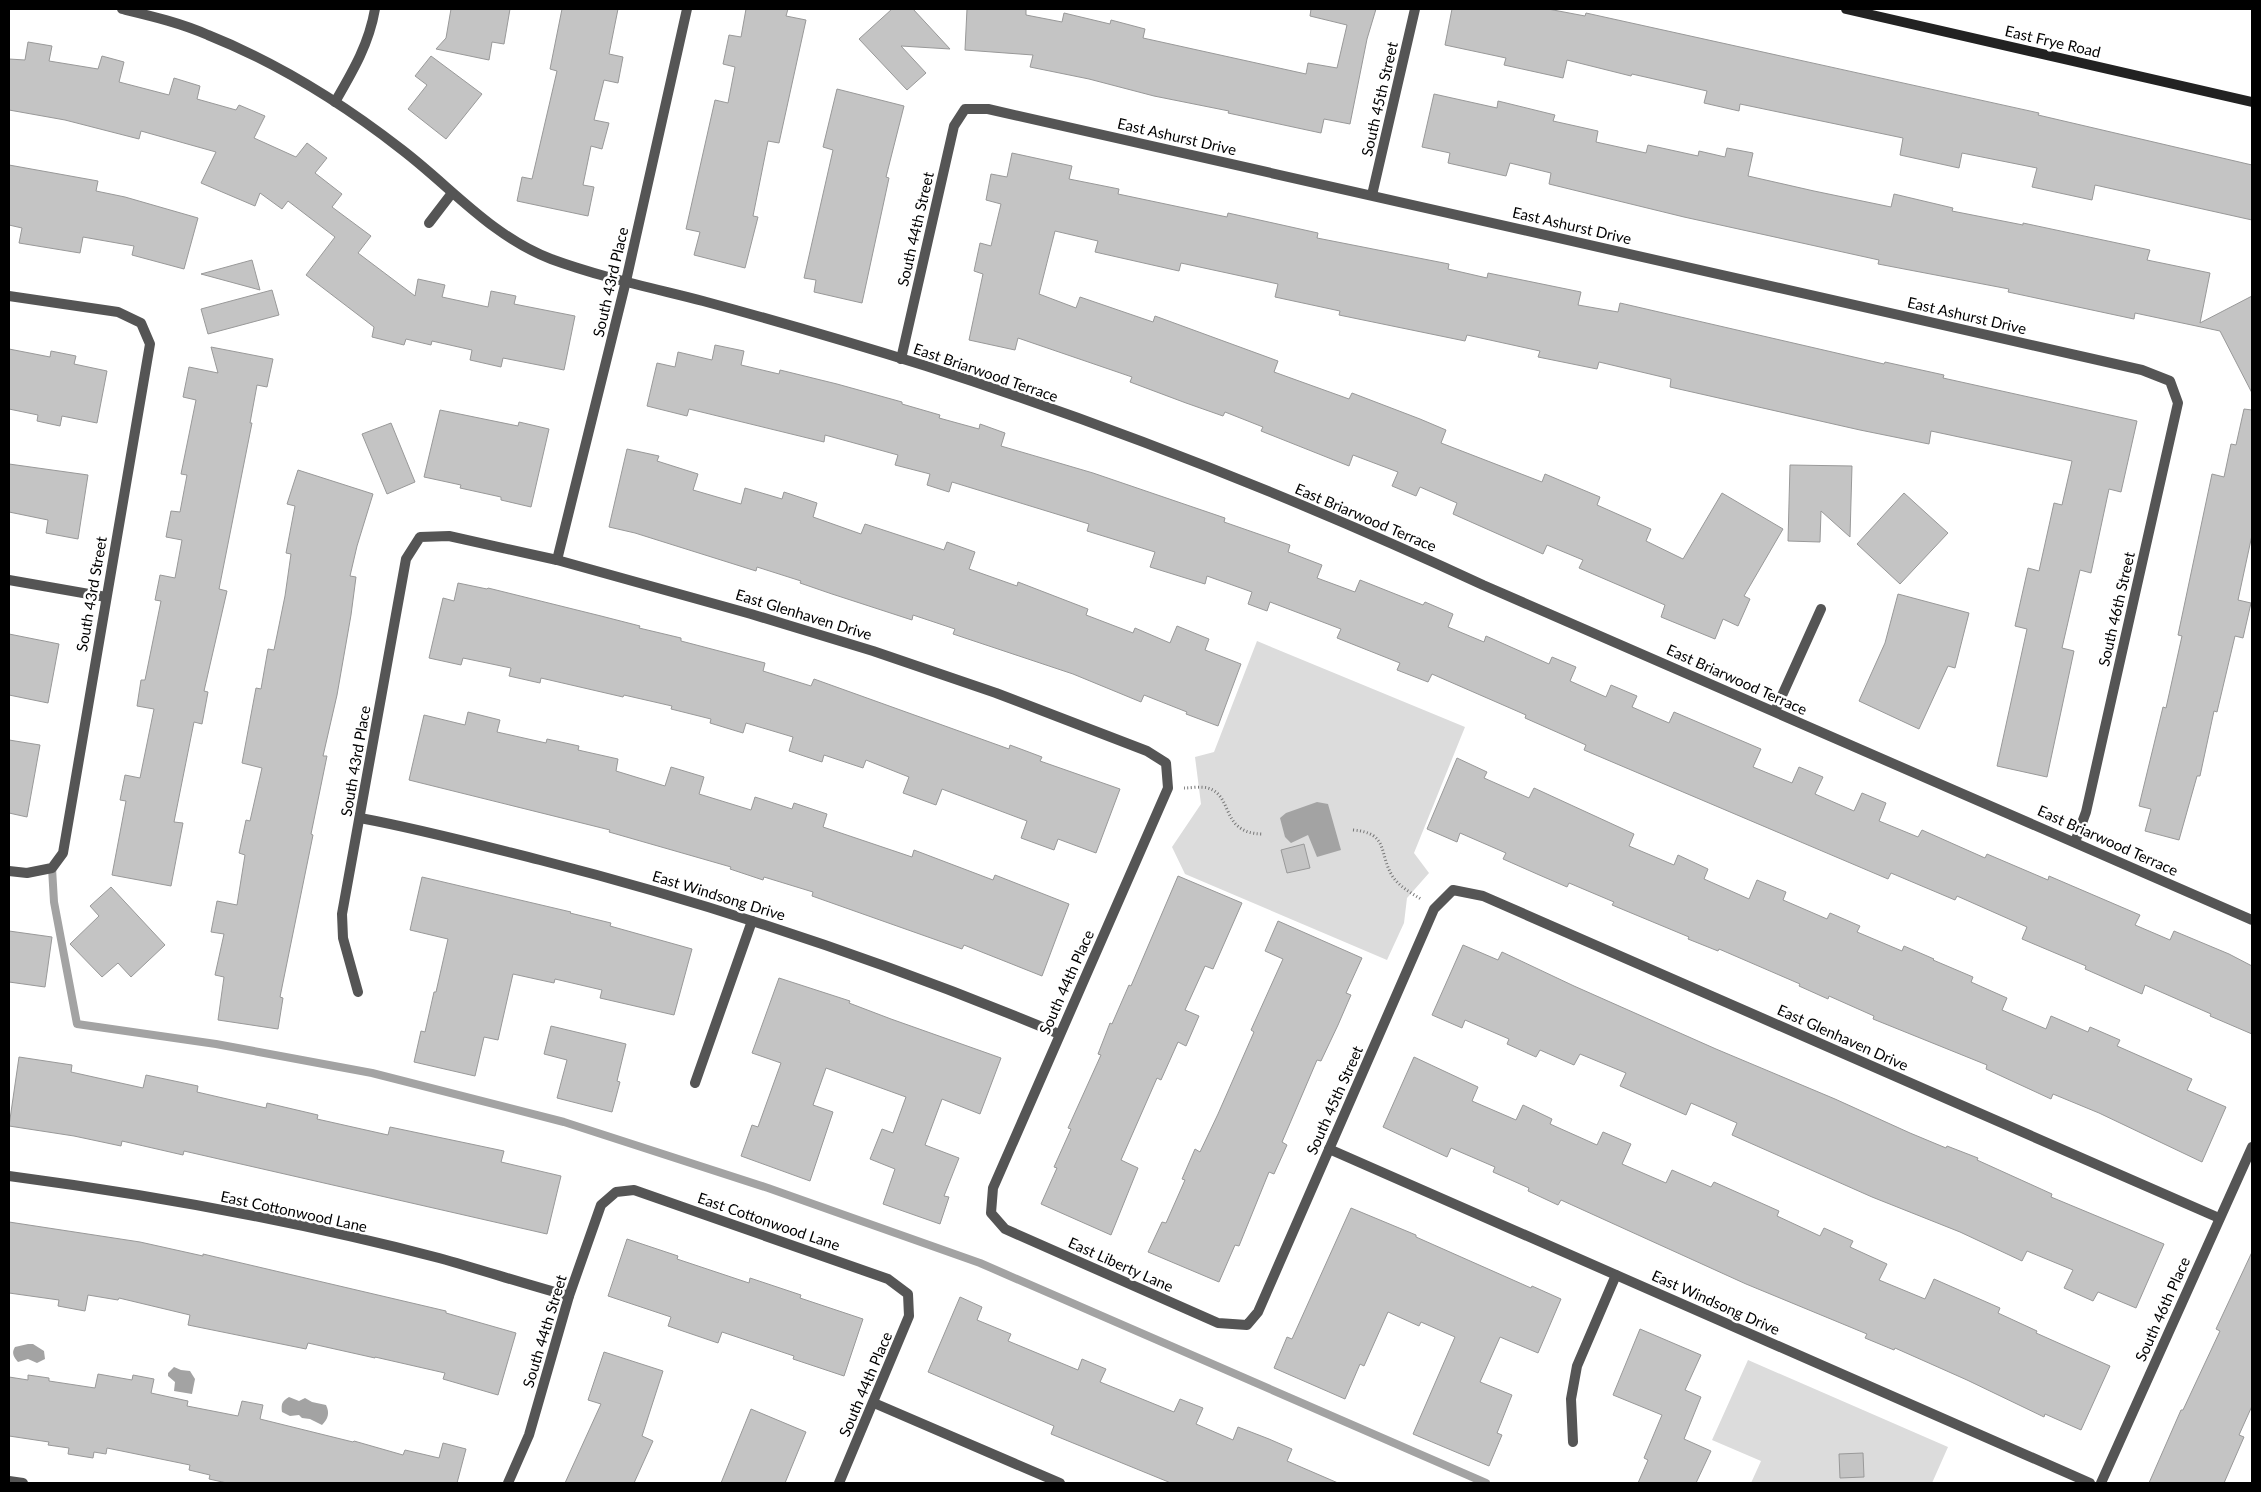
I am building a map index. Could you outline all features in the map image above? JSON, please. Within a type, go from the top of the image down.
[{"type":"street","name":"East Briarwood Terrace","points":[[122,9],[157,17],[208,34],[255,56],[335,102],[403,150],[478,217],[513,241],[549,258],[901,359],[1076,418],[1191,460],[1385,540],[1483,585],[1775,710],[2252,920]]},
{"type":"street","points":[[335,102],[360,59],[372,26],[375,9]]},
{"type":"street","name":"South 43rd Place","points":[[558,560],[626,281],[687,9]]},
{"type":"street","name":"South 45th Street","points":[[1372,195],[1414,9]]},
{"type":"street","name":"East Frye Road","points":[[1846,9],[2252,102]]},
{"type":"street","name":"East Ashurst Drive","points":[[965,109],[988,109],[1372,195],[2142,370],[2170,382]]},
{"type":"street","name":"South 44th Street","points":[[901,359],[954,126],[965,109]]},
{"type":"street","points":[[428,223],[452,193]]},
{"type":"street","name":"South 43rd Street","points":[[9,296],[118,312],[141,323],[150,344],[63,853],[52,868],[27,873],[9,871]]},
{"type":"street","name":"South 46th Street","points":[[2075,842],[2086,812],[2178,403],[2170,382]]},
{"type":"street","name":"East Glenhaven Drive","points":[[420,537],[449,536],[558,560],[873,650],[996,693],[1147,751],[1166,763]]},
{"type":"street","name":"South 43rd Place","points":[[358,992],[343,938],[342,914],[406,559],[420,537]]},
{"type":"street","points":[[9,580],[106,597]]},
{"type":"street","points":[[1775,710],[1821,609]]},
{"type":"street","name":"South 44th Place","points":[[991,1213],[992,1188],[1168,788],[1166,763]]},
{"type":"street","name":"East Windsong Drive","points":[[360,818],[493,848],[622,881],[752,921],[856,955],[1059,1034]]},
{"type":"street","name":"South 45th Street","points":[[1247,1325],[1258,1312],[1434,909],[1453,890]]},
{"type":"street","name":"East Glenhaven Drive","points":[[1453,890],[1492,900],[2219,1218]]},
{"type":"street","points":[[695,1083],[752,921]]},
{"type":"street","name":"South 46th Place","points":[[2101,1483],[2252,1147]]},
{"type":"street","name":"East Windsong Drive","points":[[1329,1149],[2090,1483]]},
{"type":"street","name":"East Cottonwood Lane","points":[[9,1176],[185,1202],[326,1232],[439,1258],[569,1296]]},
{"type":"street","name":"East Cottonwood Lane","points":[[616,1192],[634,1190],[816,1253],[888,1279],[908,1294]]},
{"type":"street","name":"South 44th Street","points":[[508,1483],[529,1435],[569,1296],[601,1205],[616,1192]]},
{"type":"street","name":"East Liberty Lane","points":[[991,1213],[1005,1229],[1201,1316],[1218,1323],[1247,1325]]},
{"type":"street","points":[[1573,1442],[1571,1399],[1577,1366],[1616,1275]]},
{"type":"street","name":"South 44th Place","points":[[839,1483],[909,1316],[908,1294]]},
{"type":"street","points":[[874,1403],[1060,1483]]},
{"type":"street","points":[[9,1482],[23,1483]]},
{"type":"path","points":[[1168,788],[1206,787],[1214,791],[1222,800],[1231,820],[1238,827],[1247,832],[1262,834]]},
{"type":"path","points":[[1353,830],[1374,835],[1381,843],[1387,863],[1398,883],[1434,909]]},
{"type":"shaded area","points":[[1257,641],[1465,727],[1414,853],[1429,873],[1407,898],[1404,923],[1387,960],[1185,874],[1172,847],[1201,804],[1195,757],[1214,752]]},
{"type":"shaded area","points":[[1317,802],[1328,804],[1341,850],[1317,857],[1308,835],[1291,843],[1285,837],[1280,818],[1286,813]]},
{"type":"shaded area","points":[[33,1344],[44,1351],[45,1359],[37,1363],[28,1359],[18,1362],[13,1353],[15,1347]]},
{"type":"shaded area","points":[[1748,1360],[1948,1447],[1932,1483],[1751,1483],[1761,1461],[1712,1440]]},
{"type":"shaded area","points":[[174,1367],[190,1371],[195,1379],[192,1394],[174,1391],[175,1382],[168,1376],[168,1373]]},
{"type":"shaded area","points":[[289,1397],[299,1401],[305,1398],[312,1402],[326,1405],[328,1416],[326,1420],[322,1425],[310,1419],[302,1418],[299,1415],[290,1416],[282,1412],[283,1403]]},
{"type":"building","points":[[451,9],[510,9],[504,44],[492,42],[489,60],[436,49],[446,38]]},
{"type":"building","points":[[562,9],[618,9],[609,54],[623,57],[618,83],[604,80],[594,120],[609,123],[602,149],[591,146],[583,185],[594,187],[588,216],[517,201],[522,177],[532,179],[557,71],[550,69]]},
{"type":"building","points":[[746,9],[788,9],[786,16],[806,20],[779,143],[768,141],[753,216],[758,217],[745,268],[694,255],[700,232],[686,229],[715,100],[728,103],[735,67],[723,64],[729,35],[741,37]]},
{"type":"building","points":[[892,9],[913,9],[950,49],[901,46],[926,73],[907,90],[859,39]]},
{"type":"building","points":[[967,9],[1026,9],[1026,15],[1062,22],[1064,13],[1110,24],[1111,20],[1145,29],[1143,38],[1306,74],[1308,63],[1337,68],[1347,25],[1310,16],[1311,9],[1376,9],[1367,39],[1350,124],[1324,119],[1321,133],[1030,67],[1033,55],[965,50]]},
{"type":"building","points":[[1452,9],[1548,9],[1585,16],[1586,13],[2039,113],[2038,115],[2252,165],[2252,220],[2095,185],[2092,200],[2032,187],[2037,168],[1962,153],[1959,168],[1900,155],[1903,138],[1740,104],[1739,111],[1704,103],[1707,91],[1632,74],[1631,76],[1567,60],[1563,78],[1504,65],[1506,58],[1445,45]]},
{"type":"building","points":[[28,42],[52,46],[49,61],[98,69],[102,56],[124,62],[119,82],[169,95],[174,78],[200,86],[197,99],[236,110],[239,105],[265,116],[254,138],[296,157],[307,143],[327,158],[315,173],[342,194],[332,207],[371,236],[358,253],[415,296],[418,279],[445,285],[442,297],[488,307],[491,291],[516,296],[514,304],[575,316],[564,370],[503,358],[501,367],[470,360],[472,350],[432,341],[431,345],[406,339],[404,345],[372,337],[374,327],[306,275],[335,237],[288,201],[282,209],[260,193],[255,206],[201,183],[216,152],[141,131],[139,139],[65,120],[9,110],[9,59],[25,60]]},
{"type":"building","points":[[431,56],[482,94],[446,139],[408,109],[427,85],[415,76]]},
{"type":"building","points":[[837,89],[904,106],[886,177],[889,178],[862,303],[814,292],[816,280],[804,278],[833,150],[823,147]]},
{"type":"building","points":[[1434,94],[1497,108],[1498,101],[1555,115],[1553,121],[1598,131],[1596,142],[1646,153],[1648,145],[1698,156],[1699,151],[1725,157],[1727,148],[1753,153],[1748,176],[1814,191],[1891,207],[1894,194],[1953,208],[1952,211],[2023,225],[2023,223],[2150,250],[2147,260],[2210,273],[2200,323],[2252,296],[2252,393],[2220,331],[2135,313],[2134,319],[2008,292],[2009,289],[1878,264],[1879,260],[1684,217],[1549,184],[1551,173],[1510,163],[1506,176],[1448,163],[1450,153],[1422,147]]},
{"type":"building","points":[[1012,153],[1072,166],[1069,179],[1119,189],[1118,194],[1227,217],[1228,213],[1318,233],[1317,238],[1449,264],[1448,269],[1487,278],[1488,273],[1581,292],[1578,305],[1618,312],[1620,303],[1884,364],[1885,362],[1944,375],[1943,378],[2137,421],[2121,492],[2109,489],[2091,573],[2080,570],[2062,648],[2074,651],[2047,777],[1997,766],[2027,629],[2015,626],[2028,568],[2039,571],[2054,503],[2062,505],[2072,461],[1931,431],[1929,444],[1670,387],[1671,379],[1599,362],[1597,369],[1538,357],[1540,351],[1467,335],[1465,341],[1339,315],[1340,311],[1275,297],[1278,284],[1181,263],[1179,271],[1095,252],[1098,241],[1055,231],[1039,294],[1076,308],[1080,297],[1153,322],[1155,316],[1278,361],[1274,372],[1349,399],[1352,393],[1420,419],[1446,430],[1441,443],[1542,482],[1545,474],[1600,497],[1597,505],[1651,529],[1646,541],[1683,559],[1722,493],[1783,529],[1744,596],[1750,599],[1738,626],[1723,619],[1715,639],[1661,617],[1665,605],[1579,568],[1583,560],[1547,545],[1543,554],[1453,514],[1457,503],[1420,487],[1416,496],[1392,486],[1398,472],[1353,455],[1349,466],[1261,431],[1263,427],[1225,412],[1223,416],[1186,403],[1130,382],[1132,377],[1018,338],[1015,350],[969,340],[983,274],[974,271],[980,243],[991,246],[1001,204],[986,200],[991,174],[1007,177]]},
{"type":"building","points":[[9,165],[98,181],[96,191],[125,197],[198,218],[184,269],[132,255],[134,246],[83,237],[80,253],[19,243],[22,228],[9,225]]},
{"type":"building","points":[[252,260],[260,290],[201,274]]},
{"type":"building","points":[[272,290],[279,315],[208,334],[201,309]]},
{"type":"building","points":[[715,345],[744,351],[741,365],[779,374],[780,370],[837,384],[902,402],[902,404],[940,415],[939,418],[979,429],[980,424],[1005,433],[1001,446],[1093,473],[1225,518],[1224,522],[1290,545],[1288,552],[1322,565],[1317,578],[1355,592],[1360,580],[1423,605],[1425,602],[1453,614],[1448,627],[1484,642],[1486,636],[1549,664],[1552,657],[1576,667],[1570,681],[1606,697],[1611,685],[1637,696],[1632,707],[1669,723],[1674,712],[1761,749],[1753,767],[1792,783],[1799,767],[1823,777],[1815,794],[1854,811],[1862,793],[1886,803],[1879,821],[1918,837],[1922,830],[1985,858],[1987,854],[2048,880],[2049,876],[2140,915],[2135,925],[2170,940],[2174,931],[2229,954],[2252,966],[2252,1034],[2145,985],[2142,994],[2085,969],[2086,966],[2022,939],[2027,927],[1957,896],[1955,900],[1891,873],[1888,879],[1584,750],[1586,745],[1525,718],[1526,715],[1432,674],[1428,682],[1397,670],[1400,663],[1337,638],[1341,629],[1270,602],[1267,611],[1248,604],[1252,592],[1207,576],[1205,584],[1150,567],[1155,552],[1087,531],[1089,524],[952,482],[949,492],[927,485],[930,474],[895,465],[898,455],[825,435],[824,442],[689,409],[687,416],[647,406],[657,363],[675,367],[678,352],[712,360]]},
{"type":"building","points":[[211,347],[273,359],[267,387],[257,385],[250,423],[252,423],[219,589],[227,591],[204,691],[208,692],[202,724],[194,722],[174,822],[183,823],[171,886],[112,875],[126,801],[120,800],[125,775],[140,778],[154,709],[137,706],[141,680],[145,680],[161,601],[155,600],[160,575],[175,578],[182,540],[166,537],[171,511],[180,512],[187,475],[181,474],[196,400],[183,397],[189,367],[218,373]]},
{"type":"building","points":[[9,349],[50,357],[51,351],[76,356],[74,364],[107,371],[97,423],[62,416],[60,426],[37,421],[38,415],[9,409]]},
{"type":"building","points":[[2244,409],[2252,410],[2252,535],[2238,600],[2251,603],[2243,638],[2235,636],[2217,712],[2214,711],[2200,776],[2197,776],[2179,840],[2145,831],[2151,809],[2139,806],[2163,707],[2166,708],[2182,636],[2178,635],[2212,474],[2224,477],[2231,444],[2236,445]]},
{"type":"building","points":[[440,410],[518,426],[519,422],[549,429],[531,507],[501,500],[501,497],[460,488],[461,485],[424,477]]},
{"type":"building","points":[[391,423],[415,482],[387,494],[362,434]]},
{"type":"building","points":[[627,449],[659,456],[657,461],[698,474],[693,490],[741,504],[745,488],[782,499],[784,492],[817,503],[813,517],[861,534],[865,524],[944,550],[947,542],[975,552],[969,569],[1017,586],[1018,582],[1088,609],[1086,615],[1133,633],[1135,628],[1170,643],[1177,626],[1209,639],[1205,650],[1241,664],[1218,726],[1144,695],[1141,702],[1073,674],[953,634],[955,629],[913,615],[912,620],[757,567],[756,571],[635,533],[609,527]]},
{"type":"building","points":[[9,464],[88,475],[78,539],[46,533],[48,520],[9,512]]},
{"type":"building","points":[[1790,465],[1852,466],[1850,537],[1821,511],[1820,542],[1788,541]]},
{"type":"building","points":[[298,470],[373,494],[350,576],[356,577],[351,615],[337,695],[323,756],[327,756],[311,834],[313,835],[280,997],[283,998],[278,1029],[218,1020],[224,977],[215,975],[224,934],[211,932],[217,901],[237,905],[245,855],[239,853],[246,820],[250,821],[262,768],[242,763],[256,688],[261,689],[268,649],[274,650],[285,596],[291,554],[286,553],[295,506],[287,504]]},
{"type":"building","points":[[1904,493],[1948,533],[1900,584],[1857,544]]},
{"type":"building","points":[[458,583],[488,588],[640,626],[639,628],[681,638],[681,641],[765,663],[763,671],[811,686],[814,679],[1009,749],[1010,745],[1042,757],[1040,761],[1120,789],[1096,853],[1058,839],[1054,850],[1021,838],[1027,821],[942,789],[936,805],[903,793],[909,777],[866,760],[863,768],[824,755],[822,762],[789,751],[793,737],[746,723],[743,733],[710,723],[711,719],[671,709],[672,706],[541,678],[540,683],[509,676],[511,668],[463,658],[461,665],[429,658],[443,598],[454,601]]},
{"type":"building","points":[[1898,594],[1969,613],[1955,668],[1948,666],[1919,729],[1859,701],[1885,643]]},
{"type":"building","points":[[9,634],[59,644],[48,703],[9,695]]},
{"type":"building","points":[[468,712],[500,720],[497,732],[546,743],[547,739],[579,746],[578,750],[618,759],[616,771],[665,786],[671,767],[704,777],[699,794],[751,810],[755,797],[792,809],[794,803],[827,814],[823,827],[912,857],[914,850],[993,880],[995,875],[1069,904],[1042,976],[964,945],[962,949],[812,896],[813,892],[764,877],[763,880],[730,869],[731,867],[609,832],[610,830],[409,780],[424,715],[465,725]]},
{"type":"building","points":[[9,740],[40,745],[27,817],[9,813]]},
{"type":"building","points":[[1457,758],[1487,772],[1484,778],[1529,798],[1534,788],[1634,834],[1629,846],[1674,865],[1678,855],[1708,869],[1704,879],[1749,899],[1757,880],[1786,892],[1783,900],[1827,919],[1830,913],[1860,926],[1857,932],[1902,951],[1904,946],[1973,977],[1971,982],[2007,998],[2002,1010],[2046,1029],[2051,1016],[2088,1032],[2090,1027],[2120,1040],[2117,1046],[2192,1079],[2187,1090],[2226,1107],[2202,1162],[2099,1113],[2053,1094],[2051,1099],[1986,1069],[1987,1065],[1873,1019],[1874,1016],[1829,996],[1828,999],[1799,986],[1800,984],[1719,949],[1718,951],[1688,939],[1689,937],[1612,905],[1614,902],[1569,883],[1567,887],[1503,859],[1506,853],[1460,833],[1457,842],[1427,829]]},
{"type":"building","points":[[1304,844],[1310,868],[1287,873],[1281,850]]},
{"type":"building","points":[[1178,876],[1242,903],[1213,969],[1205,966],[1185,1010],[1199,1016],[1186,1046],[1178,1042],[1161,1080],[1157,1078],[1121,1160],[1138,1168],[1111,1235],[1041,1204],[1057,1168],[1054,1167],[1071,1129],[1068,1128],[1101,1055],[1098,1054],[1110,1023],[1112,1024],[1129,985],[1131,986]]},
{"type":"building","points":[[422,877],[571,912],[611,923],[610,926],[692,949],[674,1015],[600,998],[602,990],[555,979],[554,983],[513,974],[498,1040],[484,1037],[475,1076],[414,1062],[421,1031],[425,1032],[448,939],[410,930]]},
{"type":"building","points":[[111,887],[165,945],[131,977],[118,963],[102,977],[70,944],[99,916],[90,906]]},
{"type":"building","points":[[1278,921],[1362,958],[1346,993],[1351,995],[1338,1025],[1321,1061],[1317,1060],[1282,1142],[1287,1145],[1274,1174],[1269,1172],[1239,1246],[1235,1245],[1219,1282],[1148,1252],[1162,1222],[1166,1223],[1185,1180],[1182,1179],[1195,1149],[1200,1152],[1218,1114],[1254,1032],[1251,1030],[1283,959],[1265,951]]},
{"type":"building","points":[[9,931],[52,937],[45,987],[9,982]]},
{"type":"building","points":[[1463,945],[1498,960],[1502,952],[1716,1049],[1910,1133],[1946,1148],[1947,1146],[1978,1158],[1977,1160],[2052,1194],[2051,1197],[2164,1244],[2136,1308],[2098,1292],[2093,1301],[2064,1288],[2073,1270],[2027,1251],[2022,1261],[1960,1232],[1872,1197],[1732,1135],[1737,1123],[1691,1103],[1686,1115],[1620,1086],[1626,1073],[1580,1054],[1574,1065],[1540,1050],[1536,1057],[1507,1044],[1509,1039],[1465,1020],[1462,1028],[1432,1015]]},
{"type":"building","points":[[779,978],[850,1001],[849,1003],[891,1019],[1001,1058],[980,1114],[942,1099],[925,1145],[959,1158],[944,1196],[949,1197],[940,1224],[883,1204],[895,1169],[870,1159],[882,1129],[893,1133],[906,1097],[826,1068],[813,1105],[833,1112],[810,1181],[741,1156],[752,1125],[758,1127],[781,1063],[752,1053]]},
{"type":"building","points":[[551,1026],[626,1044],[617,1081],[620,1082],[612,1112],[557,1098],[567,1060],[544,1054]]},
{"type":"building","points":[[19,1057],[72,1065],[71,1072],[143,1088],[146,1075],[198,1086],[197,1092],[266,1108],[267,1103],[318,1115],[317,1119],[388,1135],[390,1127],[504,1151],[501,1162],[561,1176],[547,1234],[184,1151],[183,1155],[122,1141],[121,1146],[74,1136],[9,1126]]},
{"type":"building","points":[[1414,1057],[1478,1087],[1472,1101],[1516,1120],[1523,1105],[1552,1119],[1550,1124],[1597,1145],[1603,1132],[1631,1144],[1622,1164],[1666,1183],[1672,1170],[1711,1187],[1714,1182],[1779,1211],[1777,1216],[1820,1236],[1824,1228],[1853,1241],[1850,1247],[1887,1264],[1879,1280],[1925,1299],[1934,1279],[2000,1308],[1998,1313],[2037,1331],[2036,1333],[2110,1366],[2081,1430],[2045,1414],[2044,1417],[1895,1348],[1894,1350],[1865,1338],[1867,1334],[1746,1284],[1561,1200],[1558,1205],[1528,1191],[1529,1188],[1493,1172],[1495,1167],[1451,1148],[1447,1157],[1383,1127]]},
{"type":"building","points":[[1351,1208],[1416,1235],[1416,1237],[1531,1288],[1532,1286],[1561,1299],[1538,1353],[1500,1337],[1480,1382],[1512,1395],[1497,1433],[1502,1435],[1489,1466],[1413,1434],[1455,1337],[1421,1322],[1419,1326],[1388,1312],[1364,1366],[1360,1364],[1345,1399],[1274,1368],[1287,1337],[1292,1339]]},
{"type":"building","points":[[9,1222],[140,1242],[203,1256],[203,1254],[446,1311],[446,1313],[516,1333],[498,1395],[443,1379],[445,1373],[375,1357],[308,1343],[306,1349],[188,1325],[190,1315],[119,1298],[118,1300],[88,1295],[85,1311],[58,1306],[59,1300],[9,1293]]},
{"type":"building","points":[[627,1239],[678,1256],[677,1259],[749,1283],[750,1278],[801,1295],[800,1298],[863,1319],[844,1376],[793,1359],[794,1356],[722,1332],[718,1343],[668,1326],[671,1317],[608,1296]]},
{"type":"building","points":[[2252,1252],[2252,1406],[2239,1435],[2244,1437],[2224,1483],[2149,1483],[2181,1410],[2183,1410],[2220,1331],[2216,1329]]},
{"type":"building","points":[[960,1297],[982,1307],[977,1320],[1011,1334],[1008,1341],[1078,1370],[1082,1359],[1106,1369],[1100,1382],[1174,1412],[1180,1399],[1203,1408],[1196,1424],[1233,1440],[1238,1427],[1269,1439],[1292,1449],[1287,1461],[1338,1483],[1171,1483],[1051,1434],[1054,1426],[928,1372]]},
{"type":"building","points":[[1640,1329],[1701,1355],[1685,1390],[1701,1397],[1684,1439],[1711,1451],[1696,1483],[1638,1483],[1648,1460],[1644,1458],[1662,1415],[1613,1395]]},
{"type":"building","points":[[604,1352],[663,1371],[642,1436],[653,1441],[634,1483],[565,1483],[601,1404],[588,1400]]},
{"type":"building","points":[[98,1374],[132,1380],[133,1375],[154,1379],[151,1393],[188,1401],[187,1406],[238,1416],[242,1401],[263,1405],[260,1419],[354,1441],[403,1455],[405,1450],[439,1458],[443,1443],[466,1449],[457,1483],[227,1483],[209,1479],[210,1475],[189,1470],[190,1465],[107,1448],[106,1454],[94,1452],[93,1458],[68,1454],[69,1448],[48,1445],[49,1442],[9,1436],[9,1377],[28,1380],[28,1375],[49,1378],[49,1381],[95,1388]]},
{"type":"building","points":[[751,1409],[806,1432],[785,1483],[721,1483]]},
{"type":"building","points":[[1863,1453],[1864,1477],[1840,1478],[1839,1454]]},
{"type":"waterway","points":[[52,868],[54,902],[77,1024],[216,1044],[372,1073],[564,1122],[768,1188],[980,1263],[1486,1483]]}]
